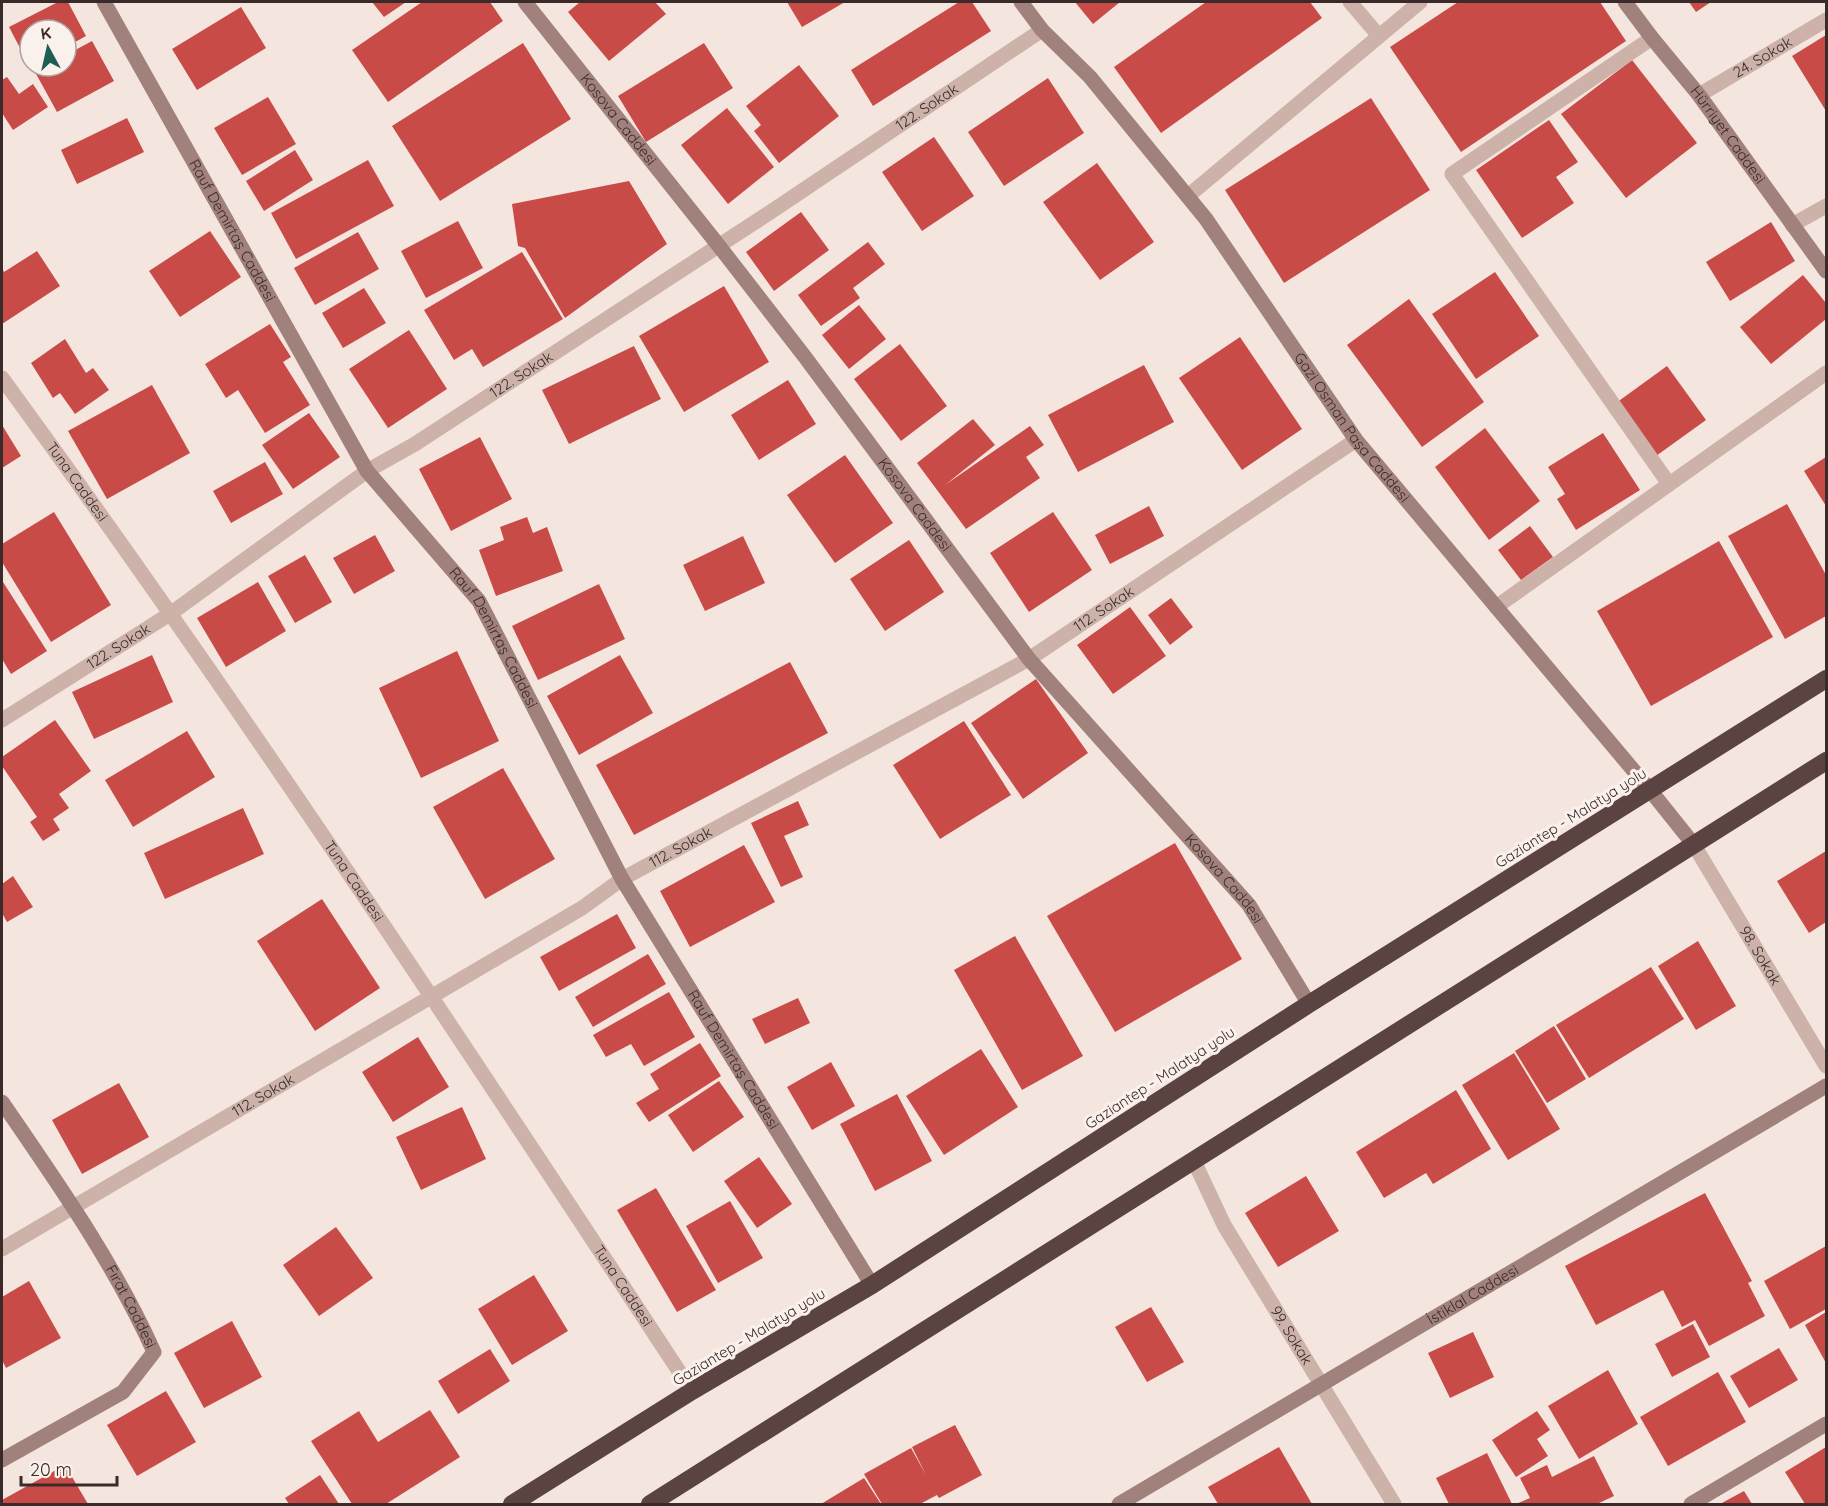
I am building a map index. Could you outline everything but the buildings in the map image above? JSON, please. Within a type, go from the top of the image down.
[{"type":"highway","name":"Gaziantep - Malatya yolu","points":[[512,1504],[692,1391],[872,1285],[1309,1004],[1827,679]]},
{"type":"highway","points":[[650,1504],[1827,760]]},
{"type":"street","name":"Rauf Demirtaş Caddesi","points":[[104,2],[368,471],[479,601],[622,879],[872,1285]]},
{"type":"street","name":"Kosova Caddesi","points":[[525,2],[805,357],[1029,659],[1248,906],[1309,1004]]},
{"type":"street","name":"Gazi Osman Paşa Caddesi","points":[[1021,2],[1042,30],[1090,77],[1206,219],[1356,440],[1694,844]]},
{"type":"street","points":[[1350,2],[1379,36]]},
{"type":"street","points":[[1188,196],[1420,2]]},
{"type":"street","name":"Hürriyet Caddesi","points":[[1625,2],[1699,95],[1827,271]]},
{"type":"street","name":"24. Sokak","points":[[1699,95],[1827,20]]},
{"type":"street","name":"122. Sokak","points":[[2,720],[170,614],[368,471],[415,444],[719,246],[1042,30]]},
{"type":"street","points":[[1652,38],[1452,174],[1669,484]]},
{"type":"street","points":[[1792,225],[1827,206]]},
{"type":"street","points":[[1496,607],[1827,373]]},
{"type":"street","name":"Tuna Caddesi","points":[[2,378],[170,614],[433,996],[692,1391]]},
{"type":"street","name":"112. Sokak","points":[[2,1249],[582,908],[622,879],[1029,659],[1356,440]]},
{"type":"street","name":"98. Sokak","points":[[1694,844],[1827,1066]]},
{"type":"street","name":"İstiklal Caddesi","points":[[1119,1504],[1827,1086]]},
{"type":"street","name":"Fırat Caddesi","points":[[2,1102],[73,1206],[143,1327],[154,1352],[123,1392],[2,1460]]},
{"type":"street","name":"99. Sokak","points":[[1194,1161],[1224,1225],[1394,1504]]},
{"type":"street","points":[[1690,1504],[1827,1424]]}]
